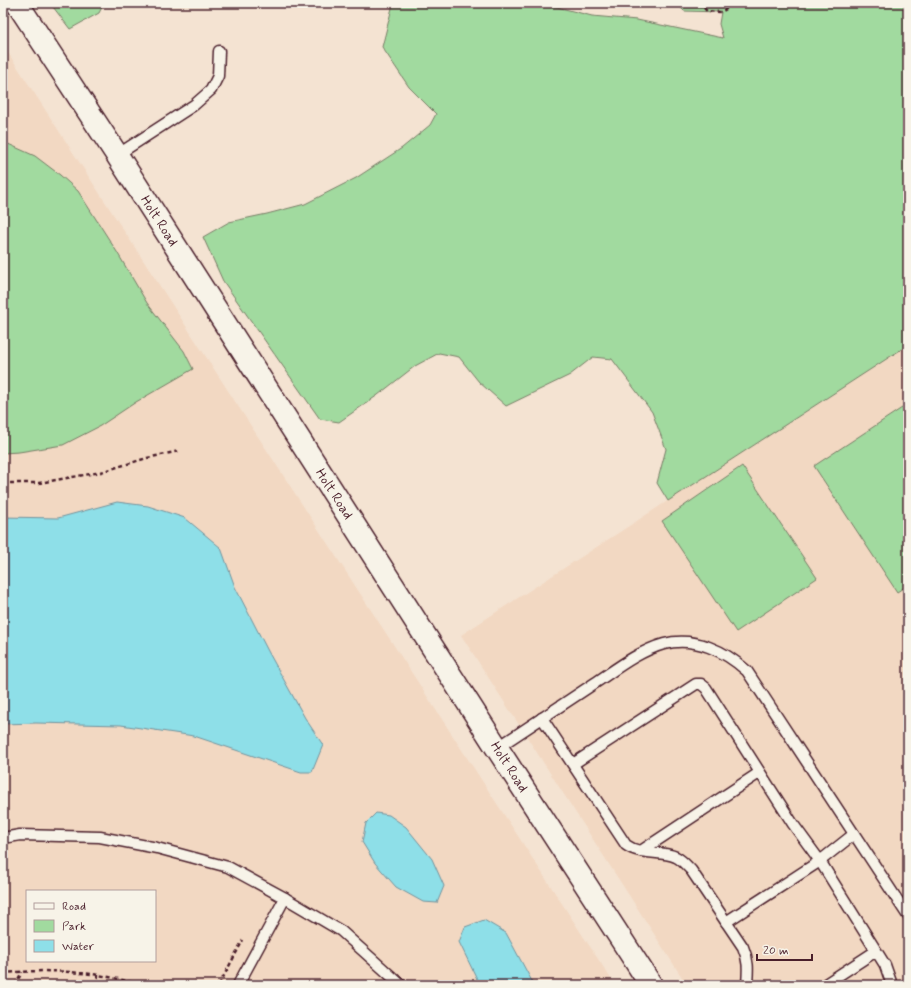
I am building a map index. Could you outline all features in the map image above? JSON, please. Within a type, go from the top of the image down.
[{"type":"main road","name":"Holt Road","points":[[17,3],[117,155],[496,748],[651,985]]},
{"type":"lane","points":[[117,155],[194,104],[211,90],[218,76],[219,51]]},
{"type":"lane","points":[[496,748],[632,659],[664,644],[680,642],[700,644],[717,650],[734,659],[747,671],[908,916]]},
{"type":"lane","points":[[573,764],[696,684],[701,684],[706,688],[793,824],[820,860],[885,965],[892,985]]},
{"type":"lane","points":[[542,718],[626,845],[641,851],[675,856],[691,870],[743,947],[748,958],[747,985]]},
{"type":"lane","points":[[641,851],[759,773]]},
{"type":"lane","points":[[726,922],[820,860],[854,834]]},
{"type":"lane","points":[[3,838],[20,835],[100,836],[157,848],[228,867],[341,931],[401,985]]},
{"type":"lane","points":[[238,985],[285,898]]},
{"type":"lane","points":[[824,985],[876,951]]},
{"type":"path","points":[[699,3],[707,11],[721,12],[738,3]]},
{"type":"path","points":[[3,483],[39,483],[101,472],[147,458],[179,451]]},
{"type":"path","points":[[219,985],[243,940]]},
{"type":"path","points":[[3,973],[60,971],[98,975],[143,985]]},
{"type":"path","points":[[15,985],[22,972]]},
{"type":"path","points":[[96,985],[98,975]]},
{"type":"shaded area","points":[[3,45],[615,985],[3,985]]},
{"type":"shaded area","points":[[908,345],[908,985],[687,985],[461,635]]},
{"type":"green space","points":[[50,3],[104,3],[99,13],[70,29]]},
{"type":"green space","points":[[392,3],[529,3],[557,7],[592,16],[637,20],[723,38],[719,24],[721,12],[684,11],[676,3],[908,3],[908,345],[668,501],[657,483],[666,449],[652,412],[612,359],[593,357],[570,375],[506,406],[479,382],[459,357],[439,353],[415,366],[378,395],[339,422],[320,419],[223,281],[203,237],[229,222],[305,204],[356,178],[402,148],[430,125],[436,114],[409,87],[382,47]]},
{"type":"green space","points":[[3,108],[6,143],[35,156],[78,191],[117,252],[147,303],[184,351],[193,369],[136,402],[100,426],[63,445],[3,453]]},
{"type":"green space","points":[[908,404],[908,585],[897,592],[814,466]]},
{"type":"green space","points":[[742,466],[817,578],[736,632],[662,521]]},
{"type":"water","points":[[117,502],[148,506],[185,518],[221,548],[235,587],[269,653],[305,718],[323,745],[312,772],[301,772],[194,736],[121,725],[36,723],[3,724],[3,517],[58,518]]},
{"type":"water","points":[[376,813],[389,815],[406,827],[432,859],[444,886],[437,903],[423,902],[396,887],[375,863],[362,842],[366,823]]},
{"type":"water","points":[[484,920],[506,933],[534,985],[480,985],[459,942],[465,927]]}]
